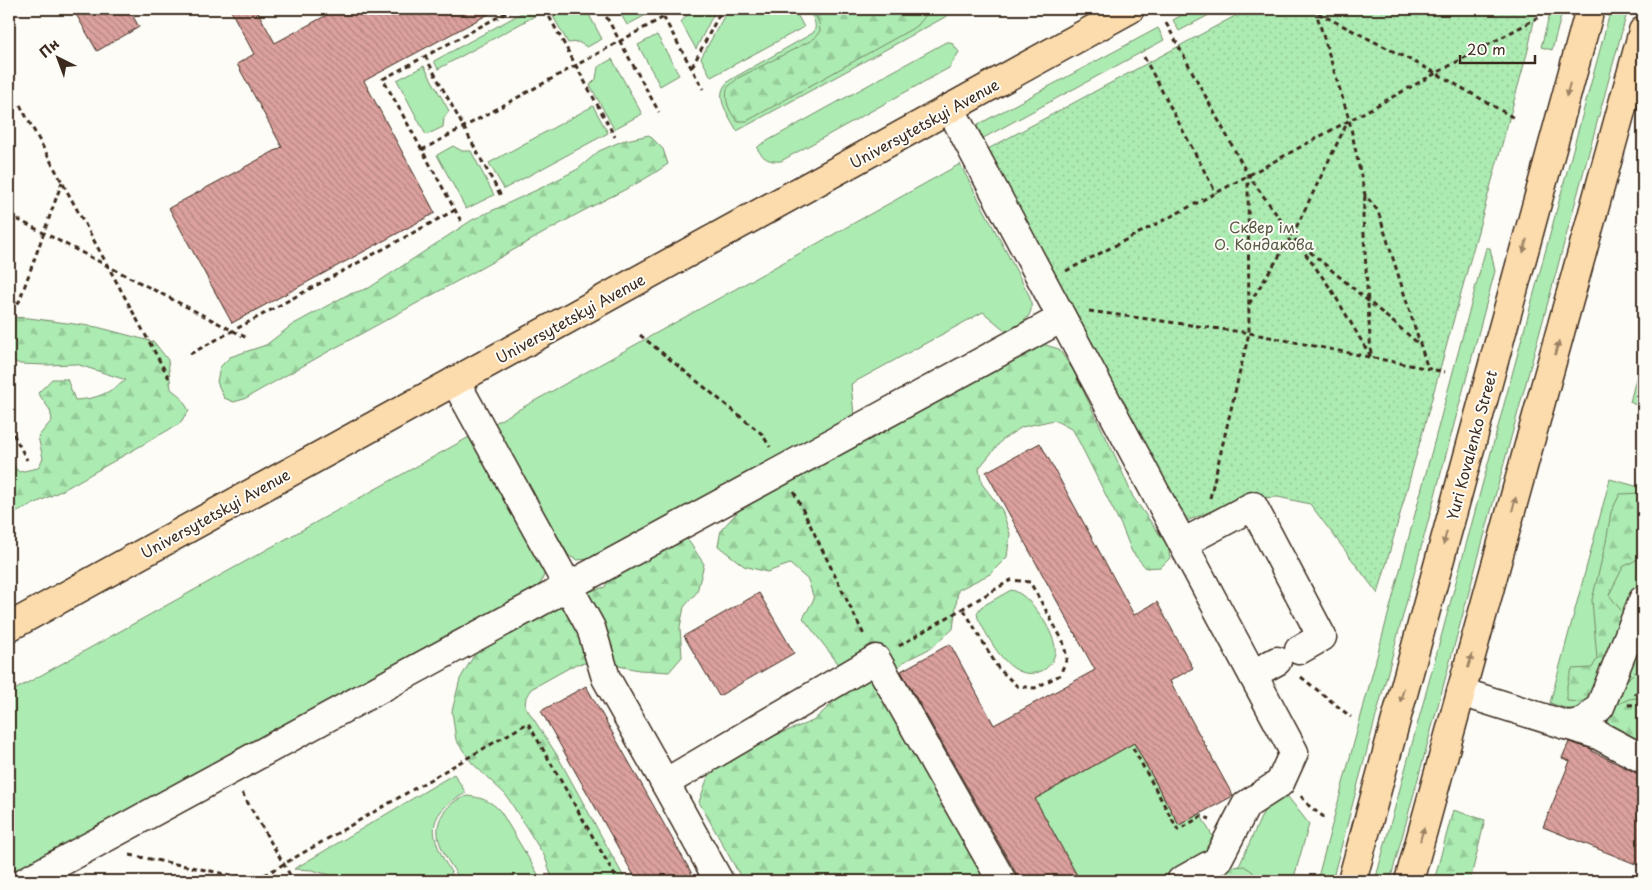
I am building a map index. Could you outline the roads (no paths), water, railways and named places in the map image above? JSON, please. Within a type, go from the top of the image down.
[{"type":"main road","name":"Universytetskyi Avenue","points":[[9,627],[1130,9]]},
{"type":"main road","name":"Yuri Kovalenko Street","points":[[1352,881],[1590,9]]},
{"type":"main road","points":[[1409,881],[1643,31]]},
{"type":"lane","points":[[950,108],[1059,312],[1193,538],[1253,674],[1294,752],[1280,783],[1246,805],[1217,861],[1181,881]]},
{"type":"lane","points":[[26,881],[782,470],[1059,312]]},
{"type":"lane","points":[[455,381],[592,628],[606,678],[719,881]]},
{"type":"lane","points":[[1193,538],[1253,506],[1322,637],[1253,674]]},
{"type":"lane","points":[[1565,725],[1577,724],[1586,720],[1600,707],[1643,600]]},
{"type":"lane","points":[[664,783],[876,659],[1002,881]]},
{"type":"lane","points":[[1462,692],[1598,736],[1643,759]]},
{"type":"park label","name":"Сквер ім. О. Кондакова","points":[[1264,234]]}]
